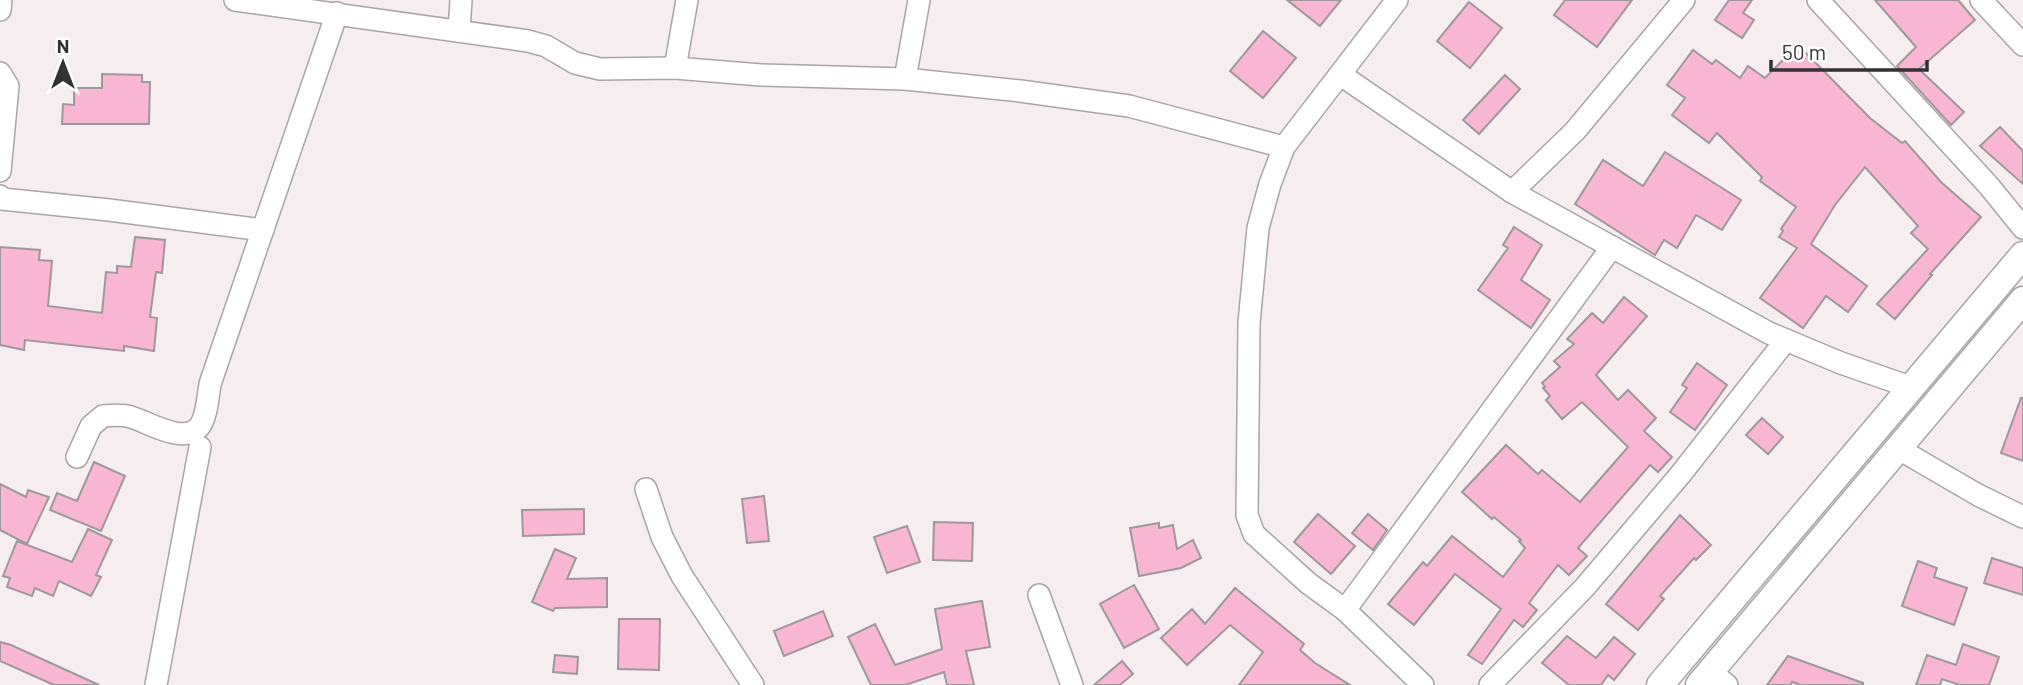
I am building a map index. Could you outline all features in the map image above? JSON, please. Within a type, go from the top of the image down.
[{"type":"main road","points":[[1660,685],[2023,254]]},
{"type":"main road","points":[[1712,680],[2023,300]]},
{"type":"street","points":[[0,10],[1,0]]},
{"type":"street","points":[[235,0],[528,41],[546,47],[575,63],[600,69],[674,68],[761,75],[905,79],[1129,106],[1284,147]]},
{"type":"street","points":[[459,31],[461,0]]},
{"type":"street","points":[[674,68],[687,0]]},
{"type":"street","points":[[905,79],[919,0]]},
{"type":"street","points":[[1397,0],[1284,147],[1270,184],[1258,228],[1249,323],[1247,515],[1255,534],[1308,583],[1345,610],[1423,685]]},
{"type":"street","points":[[1512,192],[1575,131],[1684,0]]},
{"type":"street","points":[[1818,0],[2023,228]]},
{"type":"street","points":[[1982,0],[2023,45]]},
{"type":"street","points":[[77,457],[92,426],[103,416],[130,416],[171,432],[181,433],[190,433],[201,424],[210,384],[337,13]]},
{"type":"street","points":[[0,73],[8,86],[0,171]]},
{"type":"street","points":[[1341,75],[1512,192],[1612,247],[1786,340],[1910,387]]},
{"type":"street","points":[[0,196],[2,199],[15,201],[263,230]]},
{"type":"street","points":[[1345,610],[1612,247]]},
{"type":"street","points":[[1490,685],[1585,587],[1680,474],[1786,340]]},
{"type":"street","points":[[156,685],[200,447]]},
{"type":"street","points":[[1899,449],[1978,495],[2023,517]]},
{"type":"street","points":[[646,489],[662,537],[682,576],[754,685]]},
{"type":"street","points":[[1039,595],[1072,685]]},
{"type":"building","points":[[1287,0],[1341,0],[1320,26]]},
{"type":"building","points":[[1565,0],[1632,0],[1597,47],[1554,15]]},
{"type":"building","points":[[1729,0],[1752,0],[1743,13],[1754,20],[1742,38],[1715,20]]},
{"type":"building","points":[[1875,0],[1958,0],[1975,20],[1919,69],[1964,112],[1951,125],[1897,66],[1916,47]]},
{"type":"building","points":[[1469,2],[1502,28],[1470,68],[1437,41]]},
{"type":"building","points":[[1263,31],[1296,58],[1263,98],[1230,71]]},
{"type":"building","points":[[1798,45],[1870,118],[1902,143],[1905,141],[1941,182],[1981,217],[1930,274],[1932,275],[1895,319],[1877,304],[1928,249],[1911,233],[1918,226],[1865,167],[1835,205],[1811,244],[1867,286],[1848,312],[1826,296],[1803,328],[1760,298],[1797,248],[1779,237],[1783,231],[1781,229],[1796,207],[1760,181],[1762,177],[1717,133],[1709,143],[1672,115],[1685,98],[1667,85],[1693,50],[1712,64],[1716,60],[1740,78],[1748,66],[1765,78]]},
{"type":"building","points":[[102,74],[142,75],[142,82],[150,82],[149,124],[62,124],[63,104],[74,105],[74,88],[102,88]]},
{"type":"building","points":[[1505,75],[1520,89],[1479,134],[1463,120]]},
{"type":"building","points":[[2000,127],[2023,151],[2023,184],[1980,146]]},
{"type":"building","points":[[1665,152],[1741,200],[1722,230],[1696,215],[1677,248],[1664,240],[1655,255],[1575,204],[1603,160],[1643,186]]},
{"type":"building","points":[[1514,227],[1542,245],[1521,280],[1550,300],[1531,328],[1478,290],[1508,248],[1503,245]]},
{"type":"building","points":[[135,237],[165,240],[162,273],[156,272],[150,317],[157,318],[154,351],[124,346],[124,351],[25,340],[24,350],[0,345],[0,247],[40,250],[39,260],[52,261],[48,306],[102,313],[106,272],[117,273],[117,266],[131,267]]},
{"type":"building","points":[[1624,297],[1647,316],[1596,375],[1618,400],[1628,390],[1656,418],[1644,431],[1672,457],[1658,472],[1650,465],[1578,548],[1587,556],[1569,575],[1558,565],[1529,603],[1537,610],[1523,627],[1514,620],[1482,664],[1468,655],[1501,609],[1455,574],[1414,625],[1388,604],[1423,562],[1427,566],[1452,536],[1503,577],[1525,548],[1519,541],[1521,540],[1462,492],[1506,445],[1538,474],[1542,470],[1580,502],[1628,447],[1582,402],[1562,419],[1546,400],[1550,396],[1542,383],[1560,367],[1554,361],[1574,344],[1567,339],[1592,313],[1603,323]]},
{"type":"building","points":[[1697,363],[1727,385],[1695,430],[1670,412],[1687,388],[1682,385]]},
{"type":"building","points":[[2023,398],[2023,461],[2001,453]]},
{"type":"building","points":[[1762,418],[1783,437],[1768,454],[1746,435]]},
{"type":"building","points":[[94,462],[125,476],[101,531],[50,510],[57,493],[77,501]]},
{"type":"building","points":[[0,484],[26,497],[28,490],[49,497],[27,544],[0,530]]},
{"type":"building","points":[[764,496],[769,541],[747,543],[742,499]]},
{"type":"building","points":[[584,509],[584,534],[523,536],[522,510]]},
{"type":"building","points":[[1318,514],[1355,546],[1331,574],[1294,542]]},
{"type":"building","points":[[1368,514],[1387,530],[1373,550],[1352,533]]},
{"type":"building","points":[[1680,515],[1711,545],[1696,560],[1694,558],[1660,596],[1664,599],[1638,630],[1606,604]]},
{"type":"building","points":[[934,522],[973,523],[972,561],[933,560]]},
{"type":"building","points":[[1159,523],[1159,528],[1173,525],[1177,549],[1193,540],[1201,558],[1181,568],[1139,576],[1130,528]]},
{"type":"building","points":[[907,526],[920,562],[887,573],[874,537]]},
{"type":"building","points":[[88,529],[112,540],[96,575],[101,577],[91,596],[59,581],[53,596],[35,588],[32,596],[7,587],[10,578],[3,576],[17,541],[72,562]]},
{"type":"building","points":[[555,549],[576,558],[567,579],[607,578],[607,607],[555,608],[553,611],[532,602]]},
{"type":"building","points":[[1992,558],[2023,568],[2023,595],[1984,583]]},
{"type":"building","points":[[1918,561],[1937,568],[1934,577],[1967,588],[1954,625],[1902,606]]},
{"type":"building","points":[[1134,585],[1159,629],[1124,648],[1100,604]]},
{"type":"building","points":[[1235,588],[1304,644],[1300,650],[1315,663],[1350,685],[1239,685],[1263,652],[1230,625],[1187,665],[1161,638],[1192,609],[1205,624]]},
{"type":"building","points":[[982,601],[990,647],[966,651],[974,685],[947,685],[944,672],[905,685],[871,685],[848,637],[875,624],[895,665],[942,649],[935,609]]},
{"type":"building","points":[[823,611],[833,636],[784,656],[774,631]]},
{"type":"building","points":[[619,619],[660,619],[659,670],[618,669]]},
{"type":"building","points":[[1567,636],[1596,658],[1614,637],[1635,654],[1614,680],[1608,675],[1601,685],[1569,685],[1542,663]]},
{"type":"building","points":[[0,642],[99,685],[54,685],[0,661]]},
{"type":"building","points":[[1963,644],[1999,657],[1989,685],[1960,685],[1942,679],[1940,685],[1916,685],[1927,655],[1956,665]]},
{"type":"building","points":[[555,655],[578,657],[577,674],[553,672]]},
{"type":"building","points":[[1788,656],[1863,685],[1801,685],[1792,682],[1790,685],[1767,685]]},
{"type":"building","points":[[1122,661],[1133,674],[1120,685],[1094,685]]}]
